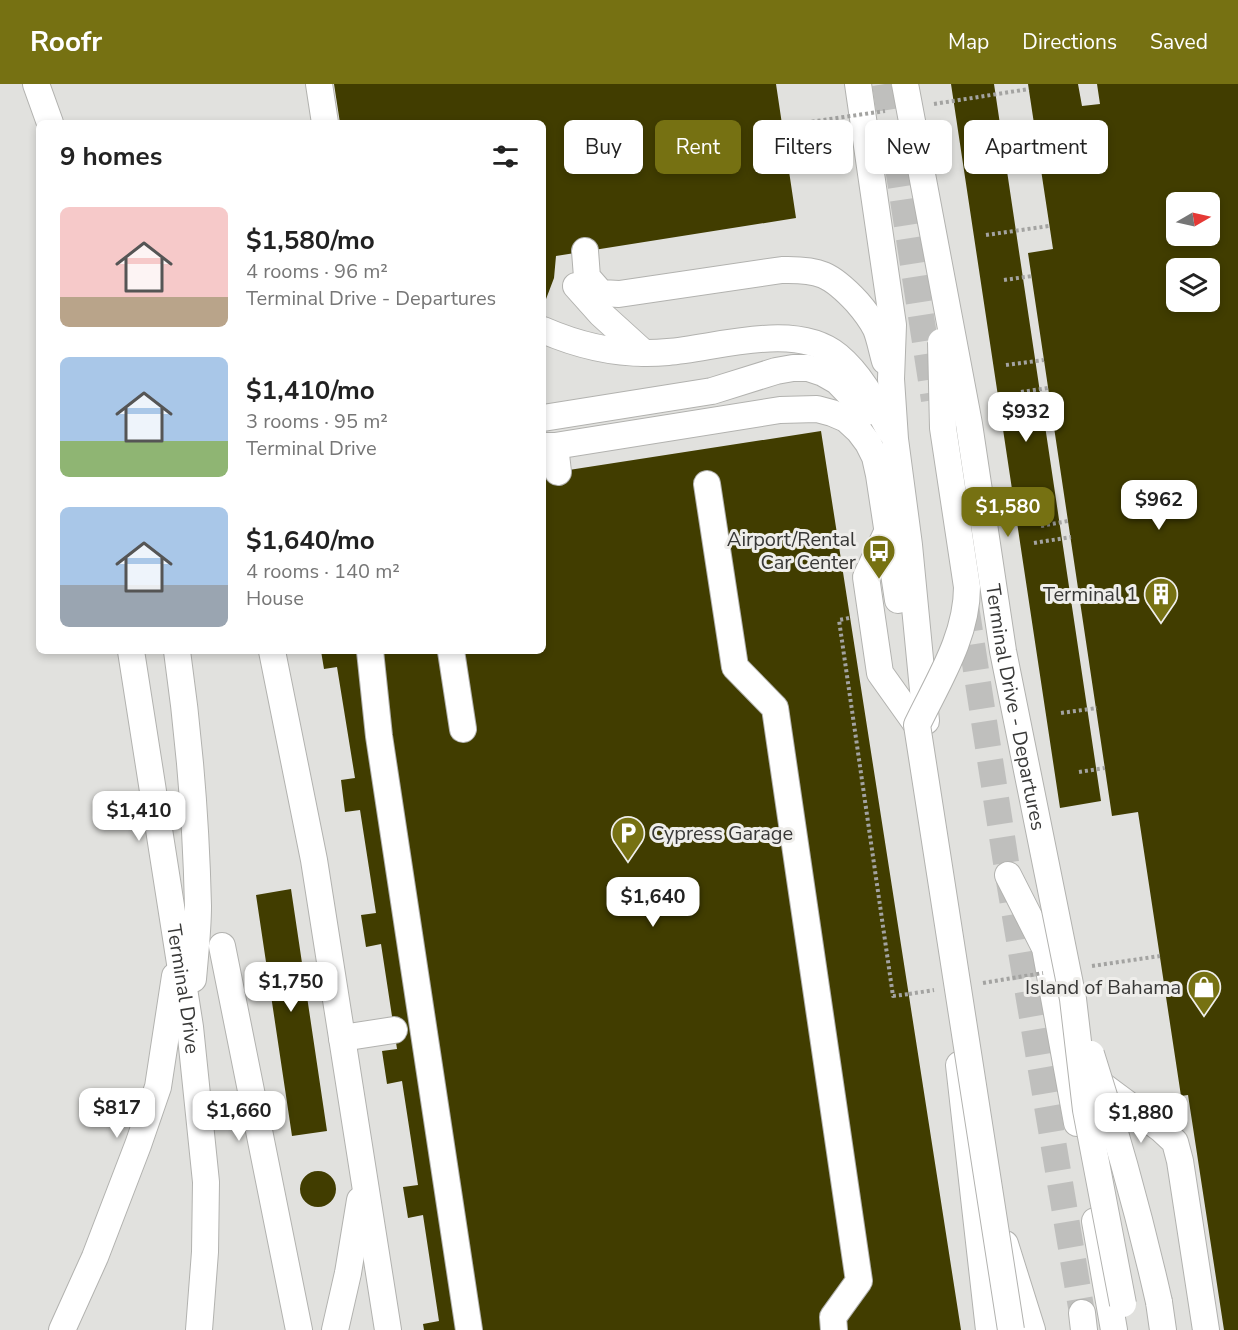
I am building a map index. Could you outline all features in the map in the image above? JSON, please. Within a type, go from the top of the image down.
[{"type":"street","points":[[36,84],[49,120]]},
{"type":"street","points":[[52,84],[56,120]]},
{"type":"street","points":[[319,84],[324,120]]},
{"type":"street","points":[[858,84],[893,325],[891,379],[895,439],[909,545],[965,1128],[989,1330]]},
{"type":"street","name":"Terminal Drive - Departures","points":[[905,84],[969,424],[1005,660],[1073,999],[1086,1110],[1127,1330]]},
{"type":"street","points":[[644,353],[600,314],[576,287],[578,252],[587,277],[602,293],[619,294],[782,270],[802,270],[832,278],[863,309],[876,329],[891,379]]},
{"type":"street","points":[[917,725],[954,648],[965,618],[967,602],[967,587],[944,428],[939,264]]},
{"type":"street","points":[[546,331],[586,346],[644,353],[780,338],[820,345],[837,355],[853,370],[895,439]]},
{"type":"street","points":[[546,418],[703,392],[776,371],[808,368],[837,381],[895,439]]},
{"type":"street","points":[[558,472],[549,446],[780,410],[817,409],[832,413],[846,419],[868,443],[875,457],[888,530],[1011,1330]]},
{"type":"street","points":[[707,484],[735,668],[775,708],[859,1281],[833,1317],[834,1330]]},
{"type":"street","name":"Terminal Drive","points":[[131,654],[190,1027],[206,1182],[205,1251],[199,1330]]},
{"type":"street","points":[[177,654],[189,738],[198,908],[190,1027]]},
{"type":"street","points":[[274,654],[314,860],[388,1330]]},
{"type":"street","points":[[370,654],[379,736],[469,1330]]},
{"type":"street","points":[[451,654],[463,729]]},
{"type":"street","points":[[1008,875],[1045,948],[1114,1330]]},
{"type":"street","points":[[222,946],[299,1330]]},
{"type":"street","points":[[62,1330],[95,1257],[158,1087],[178,952]]},
{"type":"street","points":[[1073,999],[1109,1111],[1145,1244],[1159,1302],[1163,1330]]},
{"type":"street","points":[[342,1038],[394,1030]]},
{"type":"street","points":[[1065,1059],[1161,1129],[1175,1142],[1180,1161],[1206,1330]]},
{"type":"street","points":[[965,1128],[1012,1263],[1032,1330]]},
{"type":"street","points":[[335,1330],[348,1273],[363,1176]]},
{"type":"path","points":[[986,235],[1049,226]]},
{"type":"path","points":[[1004,280],[1032,276]]},
{"type":"path","points":[[1006,365],[1044,360]]},
{"type":"path","points":[[1021,392],[1048,388]]},
{"type":"path","points":[[1041,526],[1068,521]]},
{"type":"path","points":[[1034,543],[1071,537]]},
{"type":"path","points":[[858,617],[839,620],[893,996],[943,989]]},
{"type":"path","points":[[1061,713],[1096,708]]},
{"type":"path","points":[[1079,772],[1105,768]]},
{"type":"path","points":[[1091,966],[1160,956]]},
{"type":"path","points":[[977,984],[1046,973]]},
{"type":"building","points":[[334,84],[776,84],[781,120],[753,120],[753,174],[789,174],[796,218],[556,256],[554,278],[546,299],[546,120],[340,120]]},
{"type":"building","points":[[951,84],[994,84],[999,120],[964,120],[964,170]]},
{"type":"building","name":"Terminal 1","points":[[1028,84],[1078,84],[1082,106],[1100,104],[1097,84],[1238,84],[1238,1330],[1224,1330],[1188,1095],[1181,1096],[1138,812],[1112,816],[1028,253],[1053,249],[1042,174],[1108,174],[1108,120],[1033,120]]},
{"type":"building","points":[[965,174],[1007,174],[1101,801],[1060,808]]},
{"type":"building","name":"Cypress Garage","points":[[821,431],[961,1330],[424,1330],[423,1324],[439,1321],[423,1215],[408,1218],[403,1187],[418,1185],[402,1081],[387,1084],[382,1051],[397,1049],[381,944],[366,947],[361,915],[376,913],[360,810],[345,812],[341,780],[355,778],[337,667],[324,669],[322,654],[546,654],[546,474]]},
{"type":"building","points":[[291,889],[327,1131],[292,1136],[256,895]]},
{"type":"building","points":[[318,1171],[331,1176],[336,1189],[331,1202],[318,1207],[305,1202],[300,1189],[305,1176]]},
{"type":"tunnel","points":[[885,84],[934,400]]},
{"type":"tunnel","points":[[966,606],[1008,875],[1082,1313]]},
{"type":"place","name":"Airport/Rental Car Center","points":[[879,580]]},
{"type":"place","name":"Terminal 1","points":[[1161,623]]},
{"type":"place","name":"Cypress Garage","points":[[628,862]]},
{"type":"place","name":"Island of Bahama","points":[[1204,1016]]}]
